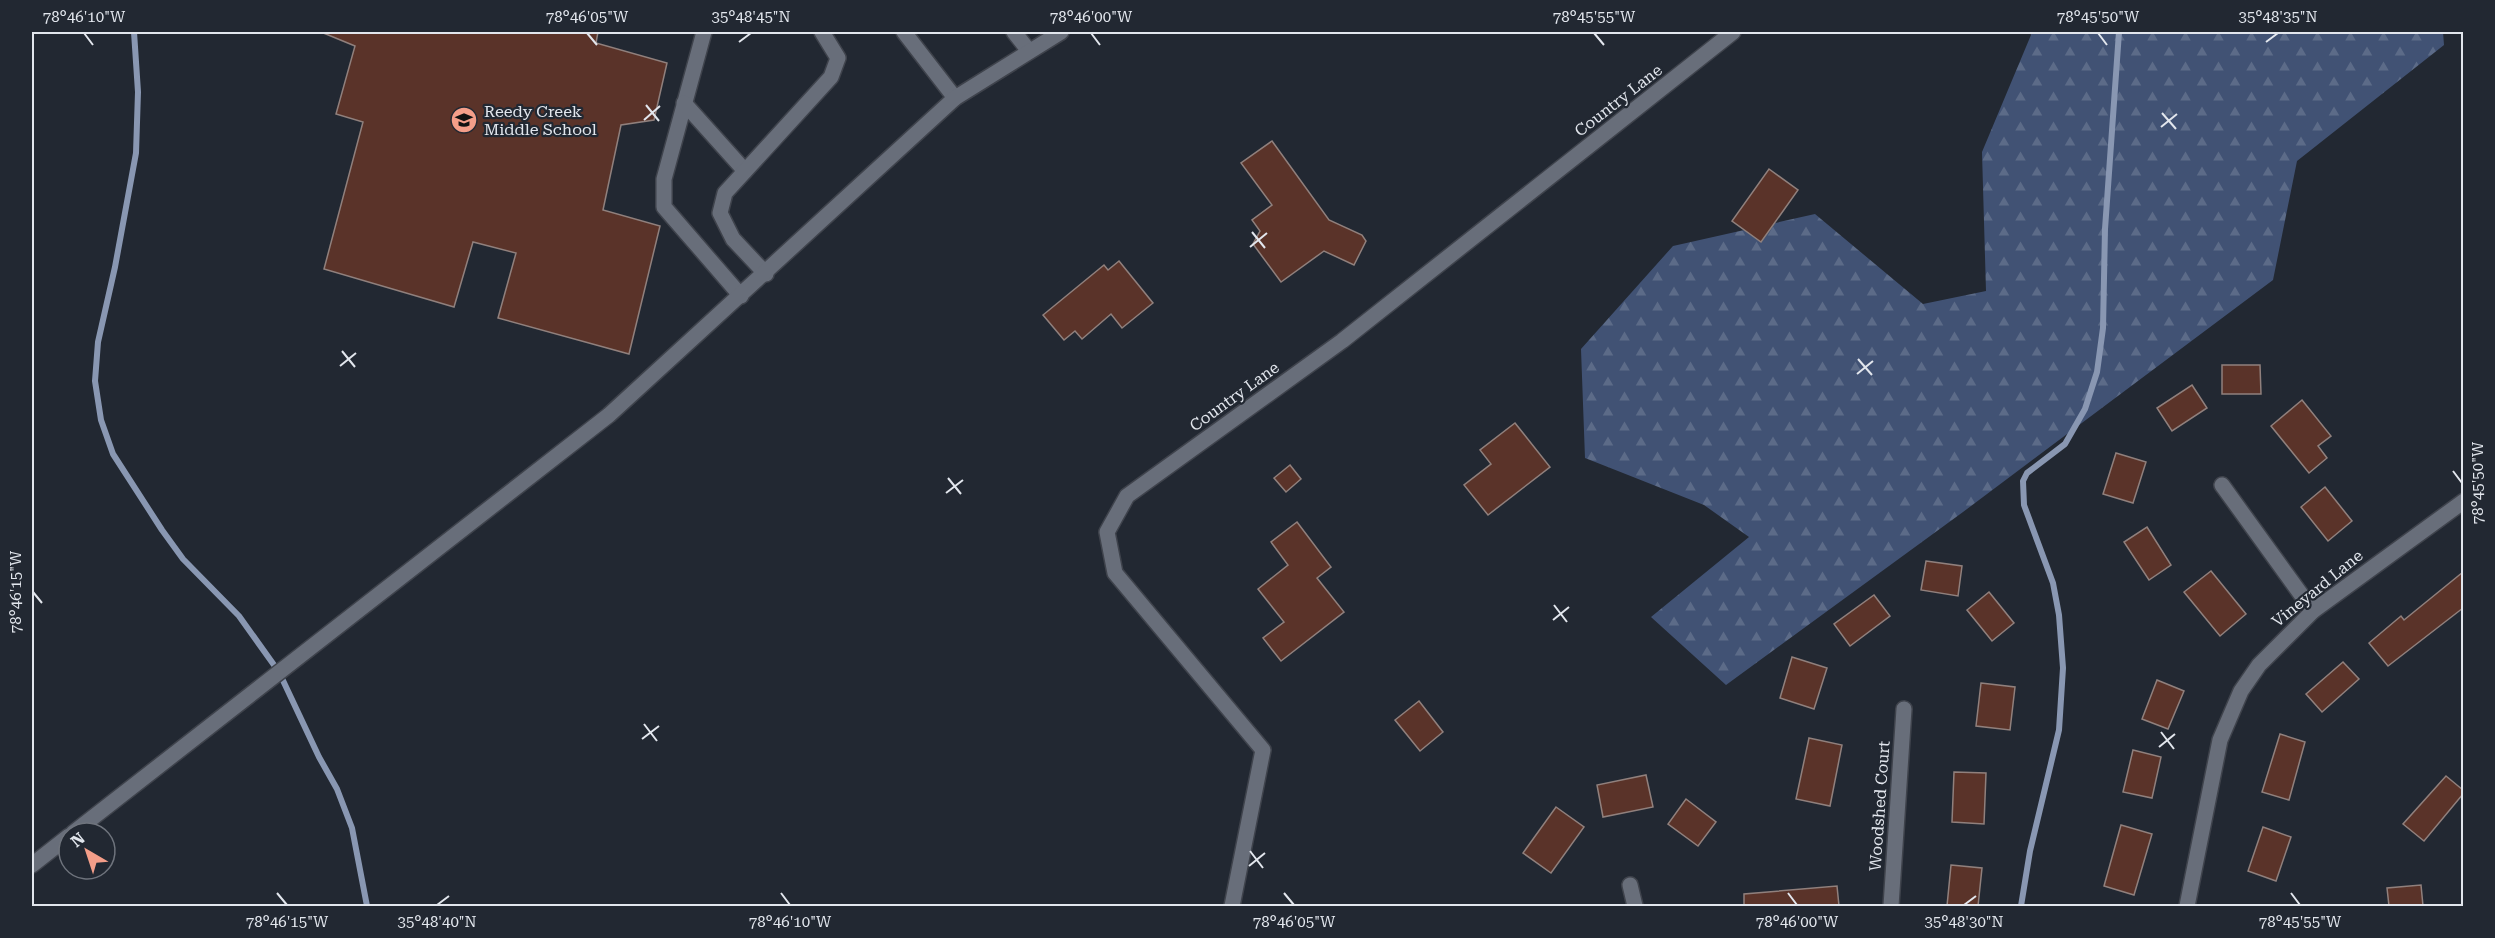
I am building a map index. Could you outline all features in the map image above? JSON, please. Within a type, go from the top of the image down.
[{"type":"street","points":[[704,32],[664,179],[664,207],[741,296]]},
{"type":"street","points":[[766,274],[733,239],[720,213],[725,193],[831,77],[838,58],[822,32]]},
{"type":"street","points":[[904,32],[955,98]]},
{"type":"street","points":[[1014,32],[1029,51]]},
{"type":"street","points":[[88,821],[609,415],[766,274],[955,98],[1061,32]]},
{"type":"street","name":"Country Lane","points":[[1232,906],[1263,750],[1115,573],[1107,532],[1127,496],[1342,341],[1733,32]]},
{"type":"street","points":[[684,103],[745,171]]},
{"type":"street","points":[[2222,485],[2313,611]]},
{"type":"street","name":"Vineyard Lane","points":[[2187,906],[2214,762],[2226,721],[2259,665],[2313,611],[2463,501]]},
{"type":"street","name":"Woodshed Court","points":[[1891,906],[1904,709]]},
{"type":"street","points":[[32,865],[57,845]]},
{"type":"street","points":[[1630,885],[1635,906]]},
{"type":"green space","points":[[2030,32],[2443,32],[2444,45],[2297,161],[2273,280],[1963,512],[1726,685],[1651,617],[1749,537],[1704,505],[1585,458],[1581,349],[1673,246],[1815,214],[1923,304],[1986,291],[1982,152],[2031,35]]},
{"type":"building","points":[[321,32],[598,32],[596,43],[667,63],[654,120],[621,125],[603,210],[660,226],[629,354],[498,318],[516,253],[473,242],[454,307],[324,269],[363,122],[336,114],[355,46]]},
{"type":"building","points":[[1272,141],[1329,220],[1362,235],[1366,241],[1354,265],[1324,251],[1281,282],[1253,244],[1260,231],[1252,220],[1272,205],[1241,163]]},
{"type":"building","points":[[1769,169],[1798,190],[1761,242],[1732,221]]},
{"type":"building","points":[[1119,261],[1153,303],[1122,328],[1111,314],[1082,339],[1075,331],[1064,340],[1043,315],[1104,265],[1108,270]]},
{"type":"building","points":[[2222,365],[2260,365],[2261,394],[2222,394]]},
{"type":"building","points":[[2192,385],[2207,408],[2172,431],[2157,408]]},
{"type":"building","points":[[2302,400],[2331,436],[2318,446],[2327,458],[2309,473],[2271,426]]},
{"type":"building","points":[[1515,423],[1550,467],[1488,515],[1464,485],[1491,464],[1480,450]]},
{"type":"building","points":[[2116,453],[2146,462],[2133,503],[2103,494]]},
{"type":"building","points":[[1290,465],[1301,479],[1286,492],[1274,478]]},
{"type":"building","points":[[2325,487],[2352,521],[2328,541],[2301,507]]},
{"type":"building","points":[[1297,522],[1331,567],[1317,578],[1344,612],[1281,661],[1263,638],[1284,622],[1258,589],[1288,565],[1271,542]]},
{"type":"building","points":[[2147,527],[2171,565],[2149,580],[2124,542]]},
{"type":"building","points":[[1926,561],[1962,566],[1958,596],[1921,590]]},
{"type":"building","points":[[2211,571],[2246,614],[2220,636],[2184,592]]},
{"type":"building","points":[[2463,572],[2463,608],[2388,666],[2369,643],[2401,616],[2404,620]]},
{"type":"building","points":[[1989,592],[2014,623],[1992,641],[1967,610]]},
{"type":"building","points":[[1874,595],[1890,616],[1850,646],[1834,624]]},
{"type":"building","points":[[1792,657],[1827,668],[1814,709],[1780,698]]},
{"type":"building","points":[[2343,662],[2359,679],[2322,712],[2306,694]]},
{"type":"building","points":[[2157,680],[2184,691],[2168,729],[2142,719]]},
{"type":"building","points":[[1981,683],[2015,687],[2010,730],[1976,726]]},
{"type":"building","points":[[1419,701],[1443,732],[1420,751],[1395,720]]},
{"type":"building","points":[[2280,734],[2305,742],[2289,800],[2262,792]]},
{"type":"building","points":[[1809,738],[1842,745],[1830,806],[1796,799]]},
{"type":"building","points":[[2133,750],[2161,757],[2152,798],[2123,792]]},
{"type":"building","points":[[1954,772],[1986,773],[1984,824],[1952,822]]},
{"type":"building","points":[[1646,775],[1653,807],[1603,817],[1597,785]]},
{"type":"building","points":[[2446,776],[2463,790],[2463,794],[2424,841],[2403,824]]},
{"type":"building","points":[[1686,799],[1716,822],[1698,846],[1668,824]]},
{"type":"building","points":[[1556,807],[1584,827],[1551,873],[1523,853]]},
{"type":"building","points":[[2121,825],[2152,834],[2134,895],[2104,886]]},
{"type":"building","points":[[2263,827],[2291,837],[2276,881],[2248,871]]},
{"type":"building","points":[[1951,865],[1982,868],[1978,906],[1947,906]]},
{"type":"building","points":[[2421,885],[2423,906],[2389,906],[2387,888]]},
{"type":"building","points":[[1837,886],[1839,906],[1744,906],[1744,894]]},
{"type":"waterway","points":[[134,32],[138,92],[136,153],[115,267],[98,342],[95,381],[101,420],[113,454],[162,530],[183,559],[239,616],[279,672],[319,757],[337,789],[352,828],[367,906]]},
{"type":"waterway","points":[[2021,906],[2030,851],[2059,730],[2063,668],[2059,615],[2053,583],[2024,505],[2023,481],[2027,473],[2065,444],[2085,409],[2097,372],[2103,328],[2105,229],[2119,32]]},
{"type":"place","name":"Reedy Creek Middle School","points":[[464,120]]}]
